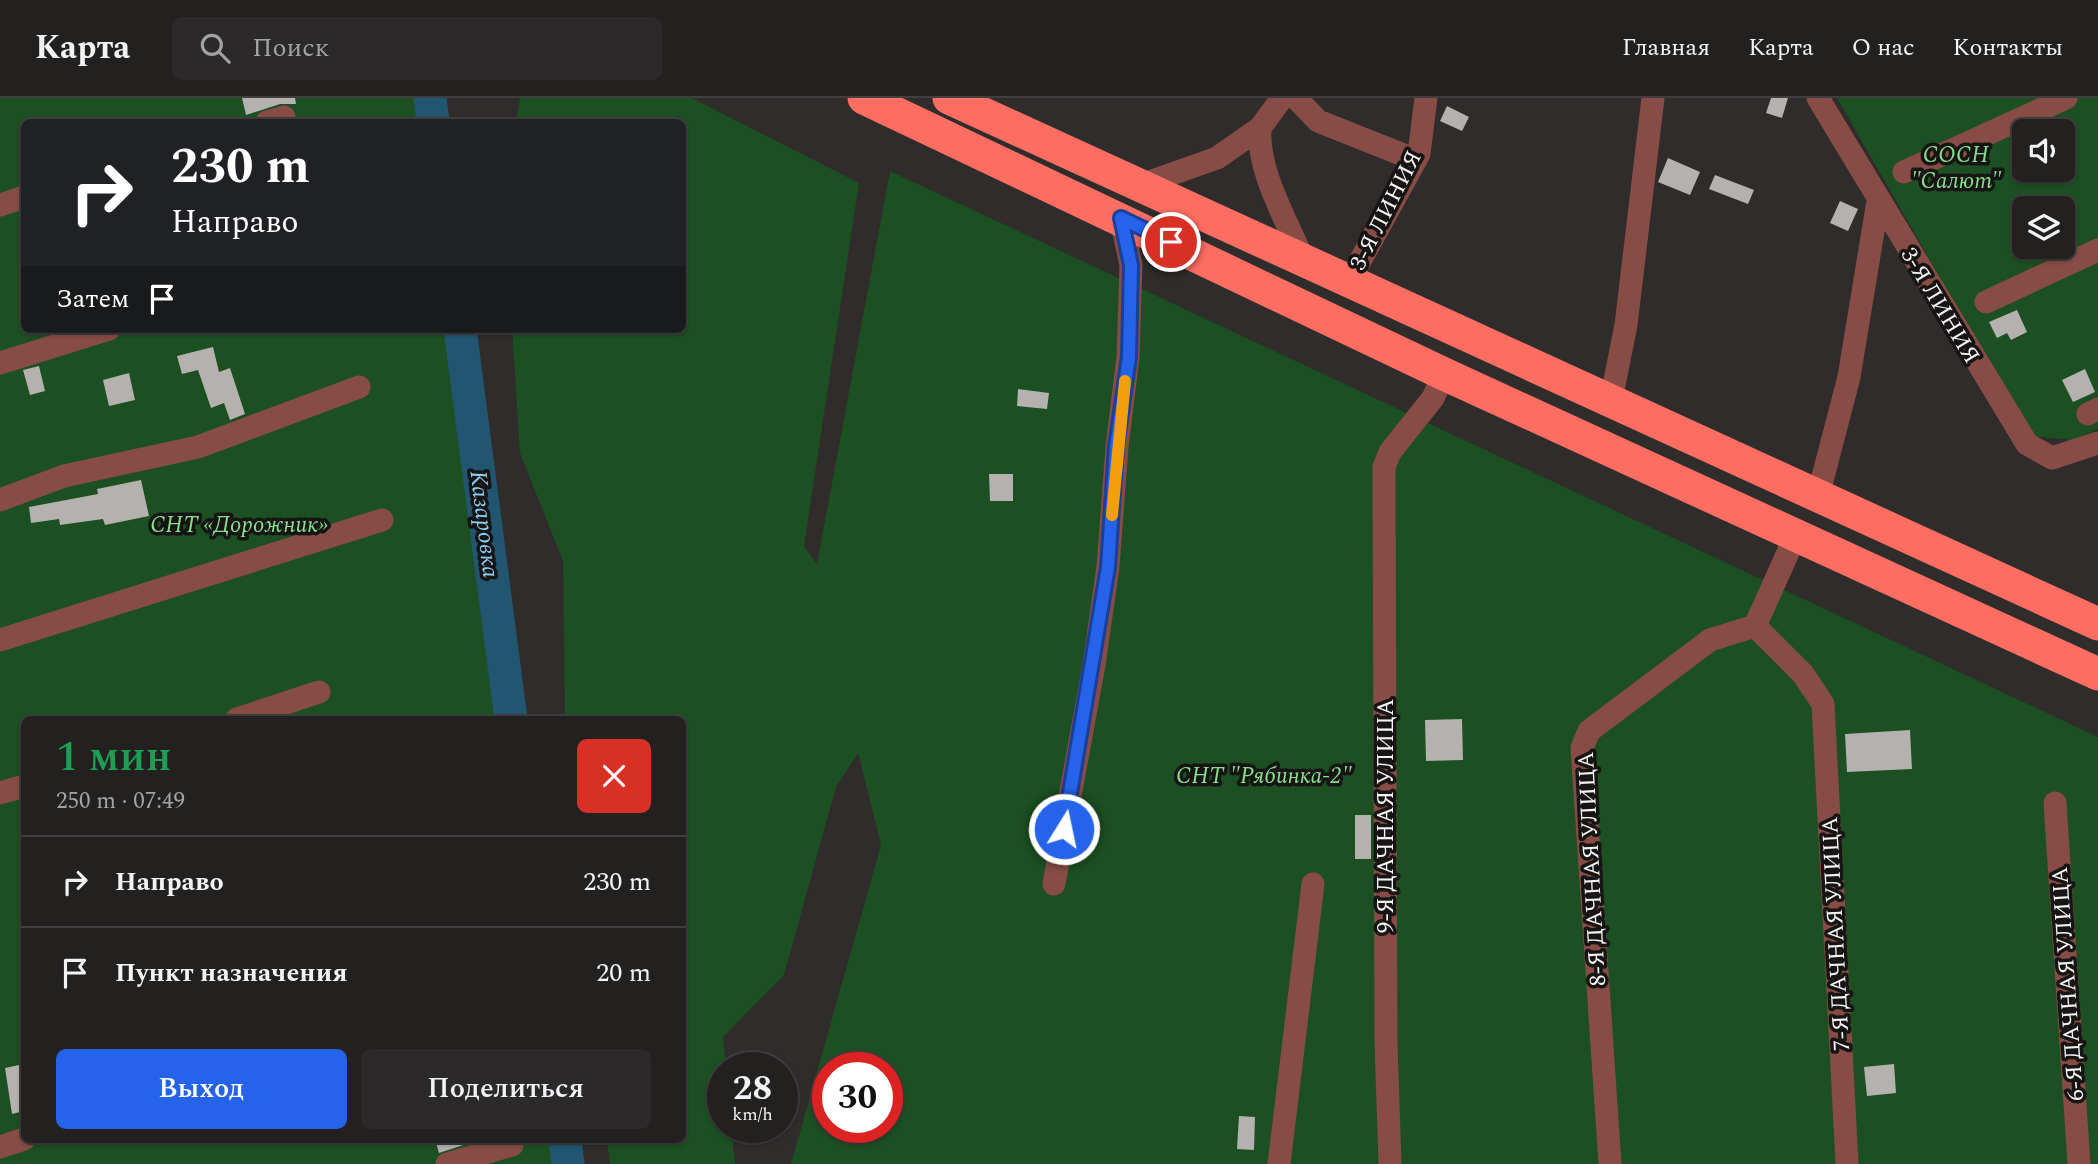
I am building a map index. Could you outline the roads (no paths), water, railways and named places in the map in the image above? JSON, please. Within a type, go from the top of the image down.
[{"type":"highway","points":[[864,98],[1795,537],[2098,674]]},
{"type":"highway","points":[[949,98],[2098,624]]},
{"type":"highway","points":[[1759,520],[1779,478]]},
{"type":"street","points":[[1138,186],[1217,158],[1261,128],[1282,98]]},
{"type":"street","points":[[1296,98],[1318,121],[1416,160]]},
{"type":"street","name":"3-Я ЛИНИЯ","points":[[1349,281],[1416,160],[1426,98]]},
{"type":"street","points":[[1611,400],[1626,325],[1653,98]]},
{"type":"street","name":"3-Я ЛИНИЯ","points":[[1818,98],[2027,444],[2052,457],[2098,443]]},
{"type":"street","points":[[1903,172],[2066,98]]},
{"type":"street","points":[[1261,128],[1259,144],[1264,165],[1303,260]]},
{"type":"street","points":[[0,205],[21,198]]},
{"type":"street","points":[[1818,496],[1849,377],[1878,201]]},
{"type":"street","points":[[1054,884],[1108,567],[1116,447],[1129,357],[1131,265],[1121,218]]},
{"type":"street","points":[[1986,302],[2098,250]]},
{"type":"street","points":[[0,363],[96,333]]},
{"type":"street","name":"9-Я ДАЧНАЯ УЛИЦА","points":[[1390,1164],[1386,1029],[1384,467],[1390,452],[1433,398],[1444,373]]},
{"type":"street","points":[[0,500],[64,475],[198,447],[359,387]]},
{"type":"street","points":[[0,640],[382,520]]},
{"type":"street","points":[[1755,626],[1795,537]]},
{"type":"street","name":"7-Я ДАЧНАЯ УЛИЦА","points":[[1755,626],[1802,674],[1823,704],[1847,1164]]},
{"type":"street","name":"8-Я ДАЧНАЯ УЛИЦА","points":[[1610,1164],[1586,826],[1582,748],[1584,738],[1588,732],[1710,640],[1755,626]]},
{"type":"street","points":[[246,716],[319,692]]},
{"type":"street","points":[[0,793],[21,787]]},
{"type":"street","name":"6-Я ДАЧНАЯ УЛИЦА","points":[[2055,803],[2079,1164]]},
{"type":"street","points":[[1279,1164],[1313,884]]},
{"type":"street","points":[[0,1147],[21,1140]]},
{"type":"street","points":[[447,1164],[512,1145]]},
{"type":"waterway","name":"Казаровка","points":[[430,98],[433,119]]},
{"type":"waterway","name":"Казаровка","points":[[461,333],[511,716]]},
{"type":"waterway","name":"Казаровка","points":[[565,1143],[568,1164]]},
{"type":"park label","name":"СОСН \"Салют\"","points":[[1956,167]]},
{"type":"park label","name":"СНТ «Дорожник»","points":[[239,524]]},
{"type":"park label","name":"СНТ \"Рябинка-2\"","points":[[1264,775]]}]
